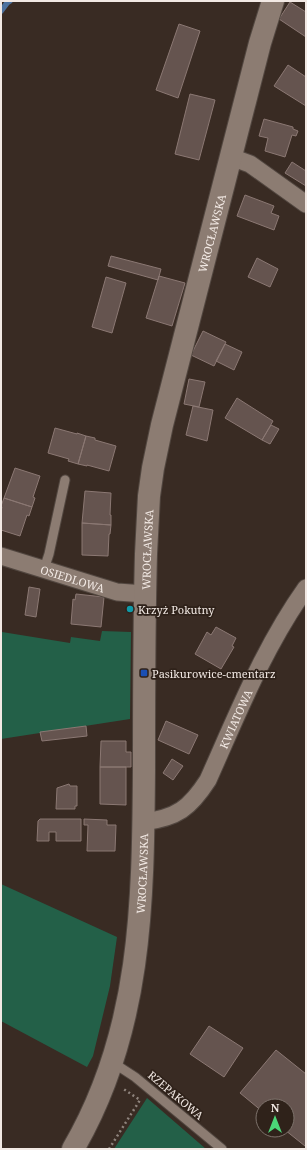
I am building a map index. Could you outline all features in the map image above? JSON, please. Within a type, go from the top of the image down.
[{"type":"street","name":"WROCŁAWSKA","points":[[72,1149],[117,1065],[134,966],[140,908],[143,822],[147,523],[153,468],[177,366],[260,43],[273,1]]},
{"type":"street","points":[[231,157],[250,164],[306,204]]},
{"type":"street","name":"OSIEDLOWA","points":[[1,556],[117,592],[145,594]]},
{"type":"street","name":"KWIATOWA","points":[[143,822],[160,820],[173,816],[187,807],[199,794],[208,780],[265,655],[279,628],[306,588]]},
{"type":"lane","points":[[44,569],[49,554],[65,480]]},
{"type":"lane","name":"RZEPAKOWA","points":[[117,1065],[141,1082],[222,1149]]},
{"type":"path","points":[[109,1149],[140,1100],[115,1084],[117,1065]]},
{"type":"green space","points":[[102,631],[131,632],[130,719],[1,739],[2,632],[70,643],[71,637],[100,641]]},
{"type":"green space","points":[[1,884],[117,937],[110,986],[93,1056],[87,1067],[1,1021]]},
{"type":"green space","points":[[147,1098],[206,1149],[114,1149]]},
{"type":"building","points":[[290,2],[306,12],[306,37],[279,19]]},
{"type":"building","points":[[179,24],[200,31],[178,98],[156,90]]},
{"type":"building","points":[[288,65],[306,77],[306,106],[274,86]]},
{"type":"building","points":[[190,94],[215,100],[199,160],[175,154]]},
{"type":"building","points":[[264,119],[293,127],[293,129],[298,131],[296,136],[292,135],[285,157],[265,151],[268,138],[259,136]]},
{"type":"building","points":[[292,162],[306,171],[306,186],[285,173]]},
{"type":"building","points":[[245,195],[274,206],[271,213],[279,216],[274,230],[237,216]]},
{"type":"building","points":[[111,256],[161,269],[158,280],[108,266]]},
{"type":"building","points":[[257,258],[278,269],[270,287],[248,277]]},
{"type":"building","points":[[159,276],[185,283],[172,326],[146,318]]},
{"type":"building","points":[[106,277],[126,283],[112,333],[92,327]]},
{"type":"building","points":[[203,331],[226,342],[214,366],[191,355]]},
{"type":"building","points":[[225,344],[242,352],[234,370],[216,361]]},
{"type":"building","points":[[189,379],[205,382],[199,407],[184,404]]},
{"type":"building","points":[[237,398],[273,421],[262,440],[225,418]]},
{"type":"building","points":[[193,406],[213,410],[207,441],[186,435]]},
{"type":"building","points":[[271,425],[279,429],[270,444],[262,440]]},
{"type":"building","points":[[55,428],[86,436],[78,464],[68,461],[69,459],[48,453]]},
{"type":"building","points":[[86,436],[116,446],[109,471],[78,464]]},
{"type":"building","points":[[15,468],[40,476],[33,497],[35,498],[32,507],[4,498]]},
{"type":"building","points":[[85,491],[111,493],[111,525],[82,523]]},
{"type":"building","points":[[4,498],[32,507],[29,516],[27,515],[20,536],[1,530],[1,506]]},
{"type":"building","points":[[82,523],[111,525],[108,556],[82,555]]},
{"type":"building","points":[[29,587],[40,589],[36,617],[25,615]]},
{"type":"building","points":[[76,594],[104,597],[101,627],[71,624],[73,599],[75,600]]},
{"type":"building","points":[[216,627],[236,638],[232,646],[234,647],[221,669],[195,654],[207,632],[211,635]]},
{"type":"building","points":[[166,721],[198,735],[189,754],[158,740]]},
{"type":"building","points":[[86,726],[87,736],[42,741],[40,732]]},
{"type":"building","points":[[101,741],[126,741],[126,752],[131,752],[131,767],[100,767]]},
{"type":"building","points":[[172,759],[183,766],[173,780],[163,773]]},
{"type":"building","points":[[100,767],[126,767],[126,805],[100,804]]},
{"type":"building","points":[[69,784],[70,786],[77,786],[77,806],[75,806],[75,809],[56,809],[57,788]]},
{"type":"building","points":[[40,819],[81,819],[81,841],[56,841],[56,832],[49,832],[49,841],[37,841],[38,821]]},
{"type":"building","points":[[84,819],[107,820],[107,825],[116,825],[115,851],[87,851],[88,825],[84,825]]},
{"type":"building","points":[[209,1026],[243,1048],[224,1077],[190,1054]]},
{"type":"building","points":[[276,1050],[306,1074],[306,1145],[305,1146],[295,1138],[295,1098],[255,1098],[255,1105],[240,1093]]},
{"type":"waterway","points":[[1,11],[10,1]]},
{"type":"place","name":"Krzyż Pokutny","points":[[130,609]]},
{"type":"place","name":"Pasikurowice-cmentarz","points":[[144,673]]}]
